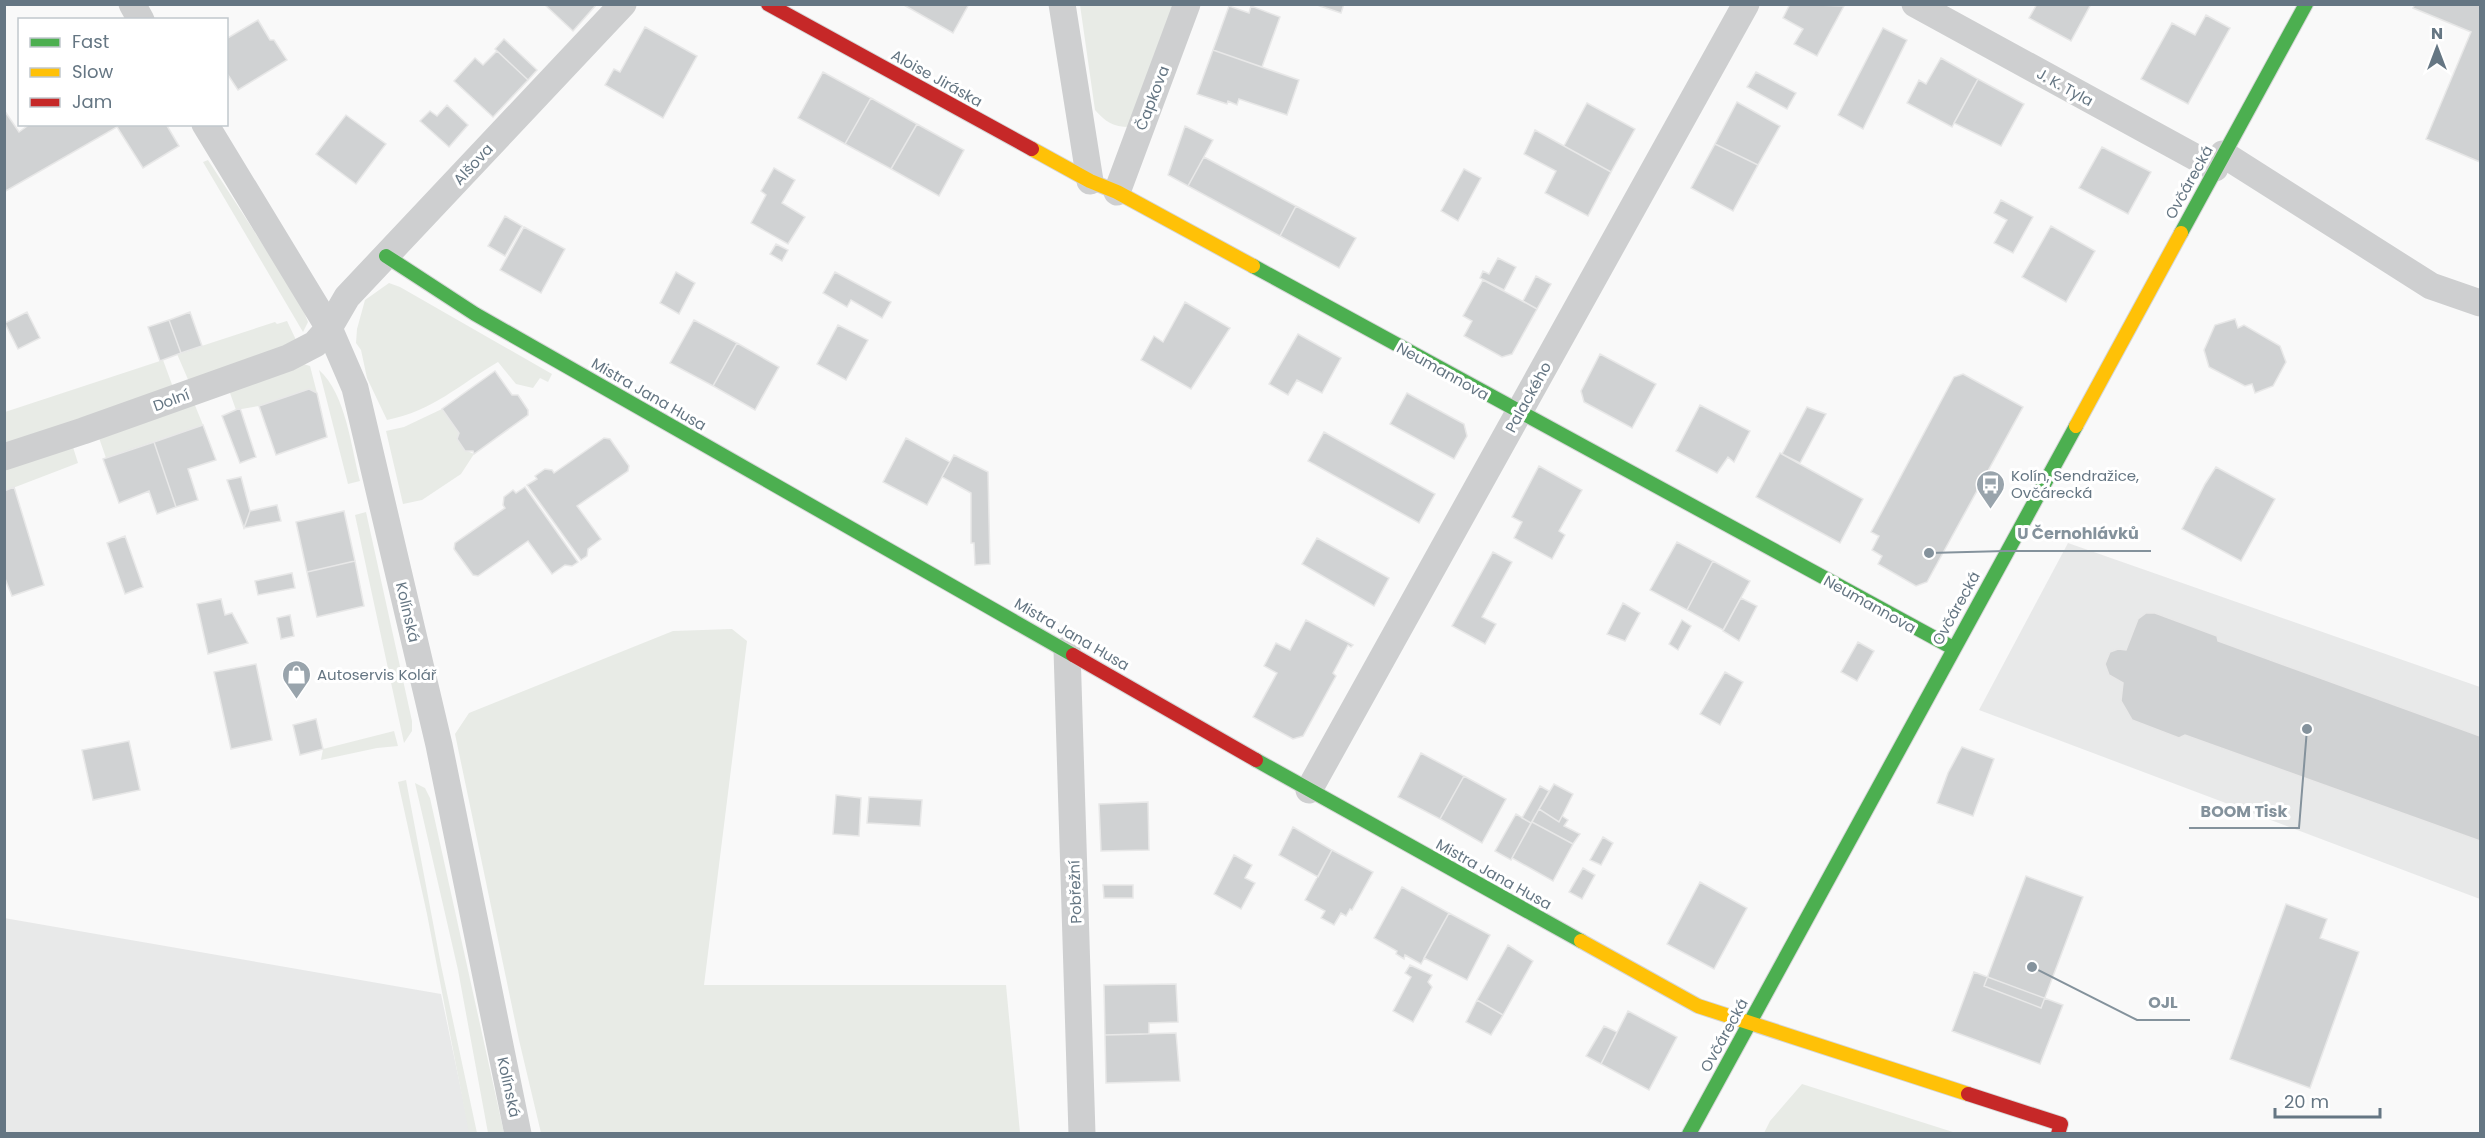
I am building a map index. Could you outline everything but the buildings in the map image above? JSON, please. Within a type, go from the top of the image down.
[{"type":"street","points":[[132,4],[140,18]]},
{"type":"street","name":"Alšova","points":[[329,328],[347,297],[623,4]]},
{"type":"street","name":"Aloise Jiráska","points":[[768,4],[1090,181]]},
{"type":"street","points":[[1062,4],[1090,181]]},
{"type":"street","name":"Čapkova","points":[[1117,192],[1187,4]]},
{"type":"street","name":"Palackého","points":[[1309,790],[1746,4]]},
{"type":"street","name":"J. K. Tyla","points":[[1915,4],[2219,161],[2432,286],[2481,303]]},
{"type":"street","name":"Ovčárecká","points":[[1689,1134],[2306,4]]},
{"type":"street","name":"Kolínská","points":[[206,126],[329,328],[354,388],[439,745],[518,1134]]},
{"type":"street","name":"Neumannova","points":[[1090,181],[1117,192],[1953,648]]},
{"type":"street","name":"Mistra Jana Husa","points":[[386,256],[475,314],[1068,650],[1309,790],[1698,1006],[1887,1065],[2061,1124],[2058,1134]]},
{"type":"street","name":"Dolní","points":[[4,457],[288,358],[315,344],[329,328]]},
{"type":"street","name":"Pobřežní","points":[[1068,650],[1082,1134]]},
{"type":"shaded area","points":[[1080,5],[1175,5],[1129,127],[1110,123],[1095,110]]},
{"type":"shaded area","points":[[208,160],[300,302],[308,322],[303,332],[203,162]]},
{"type":"shaded area","points":[[389,283],[400,287],[552,374],[548,382],[540,378],[533,388],[516,384],[498,362],[446,396],[418,410],[387,420],[367,378],[361,350],[356,343],[357,329],[365,300]]},
{"type":"shaded area","points":[[287,321],[297,342],[190,384],[177,354],[275,322],[277,324]]},
{"type":"shaded area","points":[[163,360],[174,390],[5,446],[5,412]]},
{"type":"shaded area","points":[[303,364],[310,366],[317,393],[309,389],[259,406],[236,410],[230,393],[232,388]]},
{"type":"shaded area","points":[[319,370],[336,393],[346,422],[360,481],[348,484]]},
{"type":"shaded area","points":[[194,403],[203,425],[106,458],[98,435]]},
{"type":"shaded area","points":[[442,409],[459,433],[465,450],[474,454],[461,474],[422,500],[403,504],[386,431],[404,427]]},
{"type":"shaded area","points":[[72,444],[78,463],[5,491],[4,467]]},
{"type":"shaded area","points":[[366,512],[412,721],[412,731],[404,743],[355,515]]},
{"type":"shaded area","points":[[2068,543],[2480,687],[2480,899],[1979,710]]},
{"type":"shaded area","points":[[732,629],[747,641],[704,985],[1006,985],[1020,1133],[541,1133],[519,1040],[455,734],[469,713],[673,631]]},
{"type":"shaded area","points":[[394,731],[398,746],[321,760],[323,749]]},
{"type":"shaded area","points":[[406,780],[441,965],[477,1133],[469,1133],[427,914],[398,782]]},
{"type":"shaded area","points":[[415,783],[425,788],[430,798],[504,1133],[488,1133],[458,970]]},
{"type":"shaded area","points":[[4,918],[441,994],[470,1133],[5,1133]]},
{"type":"shaded area","points":[[1802,1084],[1956,1133],[1764,1133],[1770,1121]]},
{"type":"traffic: fast","points":[[2181,233],[2306,4]]},
{"type":"traffic: fast","points":[[386,256],[475,314],[1073,655]]},
{"type":"traffic: fast","points":[[1253,266],[1953,648]]},
{"type":"traffic: fast","points":[[1689,1134],[2076,426]]},
{"type":"traffic: fast","points":[[1256,760],[1581,941]]},
{"type":"traffic: slow","points":[[1032,149],[1253,266]]},
{"type":"traffic: slow","points":[[2076,426],[2181,233]]},
{"type":"traffic: slow","points":[[1581,941],[1698,1006],[1968,1094]]},
{"type":"traffic: jam","points":[[768,4],[1032,149]]},
{"type":"traffic: jam","points":[[1073,655],[1256,760]]},
{"type":"traffic: jam","points":[[1968,1094],[2061,1124],[2058,1134]]},
{"type":"place","name":"Kolín, Sendražice, Ovčárecká","points":[[1990,510]]},
{"type":"place","name":"U Černohlávků","points":[[1929,553]]},
{"type":"place","name":"Autoservis Kolář","points":[[296,700]]},
{"type":"place","name":"BOOM Tisk","points":[[2307,729]]},
{"type":"place","name":"OJL","points":[[2032,967]]}]
